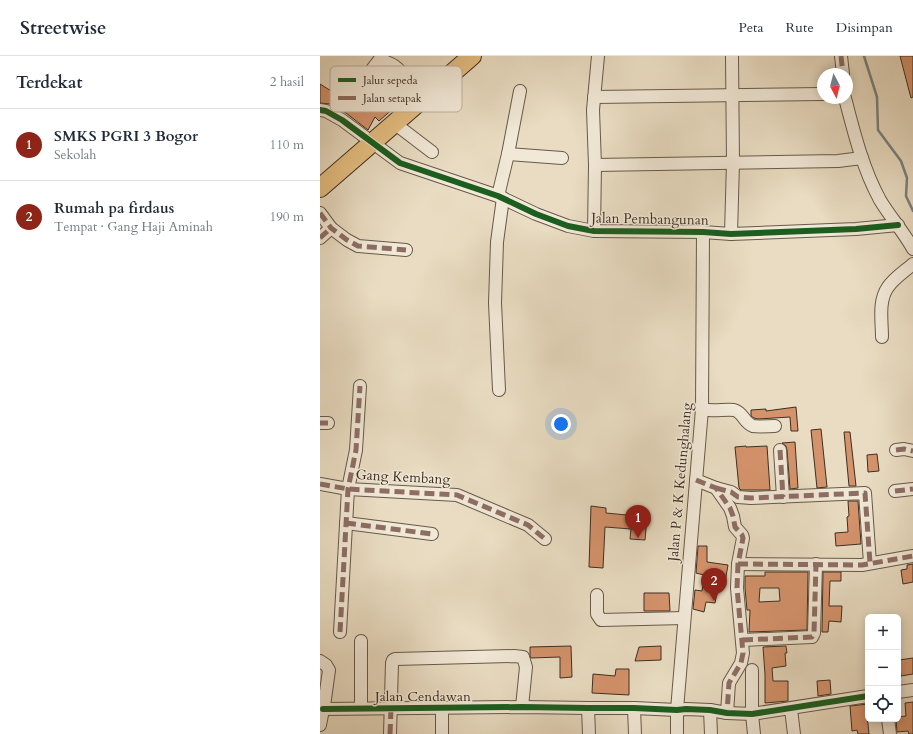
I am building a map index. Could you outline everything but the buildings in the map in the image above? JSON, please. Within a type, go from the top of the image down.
[{"type":"highway","points":[[460,66],[472,56]]},
{"type":"highway","points":[[320,188],[407,112]]},
{"type":"street","points":[[594,232],[594,97],[598,56]]},
{"type":"street","points":[[731,234],[733,162],[732,56]]},
{"type":"street","points":[[841,56],[842,68]]},
{"type":"street","points":[[376,66],[382,58],[394,66]]},
{"type":"street","points":[[499,390],[495,303],[500,197],[520,91]]},
{"type":"street","points":[[594,97],[817,94]]},
{"type":"street","points":[[847,104],[862,158],[880,200],[912,243]]},
{"type":"street","name":"Jalan Pembangunan","points":[[320,110],[334,115],[400,163],[500,197],[536,214],[568,226],[594,232],[703,232],[731,234],[856,229],[898,225]]},
{"type":"street","points":[[394,123],[432,152]]},
{"type":"street","points":[[508,154],[562,158]]},
{"type":"street","points":[[595,165],[733,162],[838,162],[862,158]]},
{"type":"street","points":[[320,213],[331,228],[358,246],[406,250]]},
{"type":"street","points":[[320,238],[331,228]]},
{"type":"street","name":"Jalan P & K Kedunghalang","points":[[677,734],[676,710],[702,410],[703,232]]},
{"type":"street","points":[[882,337],[882,308],[884,293],[888,286],[913,264]]},
{"type":"street","points":[[340,632],[348,488],[356,450],[360,386]]},
{"type":"street","points":[[702,410],[735,410],[743,415],[747,422],[752,426],[775,426]]},
{"type":"street","points":[[896,450],[904,449],[913,451]]},
{"type":"street","points":[[780,450],[783,497]]},
{"type":"street","points":[[696,480],[731,492],[738,497],[783,497],[865,493],[870,563]]},
{"type":"street","name":"Gang Kembang","points":[[320,484],[348,488],[457,495],[528,525],[546,539]]},
{"type":"street","points":[[716,488],[730,508],[735,527],[743,536],[738,564],[737,588],[743,640],[742,660],[729,684],[727,713]]},
{"type":"street","points":[[895,490],[913,489]]},
{"type":"street","points":[[346,522],[432,534]]},
{"type":"street","points":[[738,564],[862,565],[913,556]]},
{"type":"street","points":[[743,640],[812,637],[814,633],[816,564]]},
{"type":"street","points":[[597,595],[597,614],[601,620],[684,618]]},
{"type":"street","points":[[361,641],[361,708]]},
{"type":"street","points":[[390,734],[392,663],[393,660],[396,659],[523,657],[526,664],[522,707]]},
{"type":"street","points":[[320,661],[329,670],[320,725]]},
{"type":"street","points":[[752,670],[752,714],[754,734]]},
{"type":"street","points":[[901,692],[913,690]]},
{"type":"street","name":"Jalan Cendawan","points":[[323,709],[522,707],[634,708],[710,710],[727,713],[752,714],[865,697]]},
{"type":"street","points":[[442,708],[442,734]]},
{"type":"street","points":[[588,708],[589,734]]},
{"type":"street","points":[[634,708],[635,734]]},
{"type":"street","points":[[791,709],[794,734]]},
{"type":"street","points":[[710,710],[711,734]]},
{"type":"street","points":[[888,722],[890,734]]},
{"type":"waterway","points":[[864,56],[877,97],[878,130],[901,161],[907,178],[906,196],[913,211]]},
{"type":"marked path","points":[[841,56],[842,68]]},
{"type":"marked path","points":[[320,213],[331,228],[358,246],[406,250]]},
{"type":"marked path","points":[[320,238],[331,228]]},
{"type":"marked path","points":[[340,632],[348,489],[356,450],[360,386]]},
{"type":"marked path","points":[[320,423],[328,423]]},
{"type":"marked path","points":[[896,450],[904,449],[913,451]]},
{"type":"marked path","points":[[780,450],[783,497]]},
{"type":"marked path","points":[[696,480],[716,488],[730,508],[735,527],[743,538],[738,564],[737,588],[743,653],[741,663],[729,683],[727,713]]},
{"type":"marked path","points":[[320,484],[348,489],[457,495],[528,525],[545,539]]},
{"type":"marked path","points":[[716,488],[731,492],[738,497],[751,498],[865,493],[870,563]]},
{"type":"marked path","points":[[895,491],[913,489]]},
{"type":"marked path","points":[[346,523],[432,534]]},
{"type":"marked path","points":[[738,564],[862,565],[913,556]]},
{"type":"marked path","points":[[743,640],[812,637],[814,633],[816,564]]},
{"type":"marked path","points":[[390,734],[391,708]]},
{"type":"cycle path","points":[[320,110],[326,111],[342,120],[400,163],[498,196],[536,214],[568,226],[594,231],[703,232],[731,234],[856,229],[898,225]]},
{"type":"cycle path","points":[[323,709],[522,707],[634,708],[710,710],[727,713],[752,714],[865,696]]},
{"type":"place","name":"SMKS PGRI 3 Bogor","points":[[638,538]]},
{"type":"place","name":"Rumah pa firdaus","points":[[714,601]]}]
